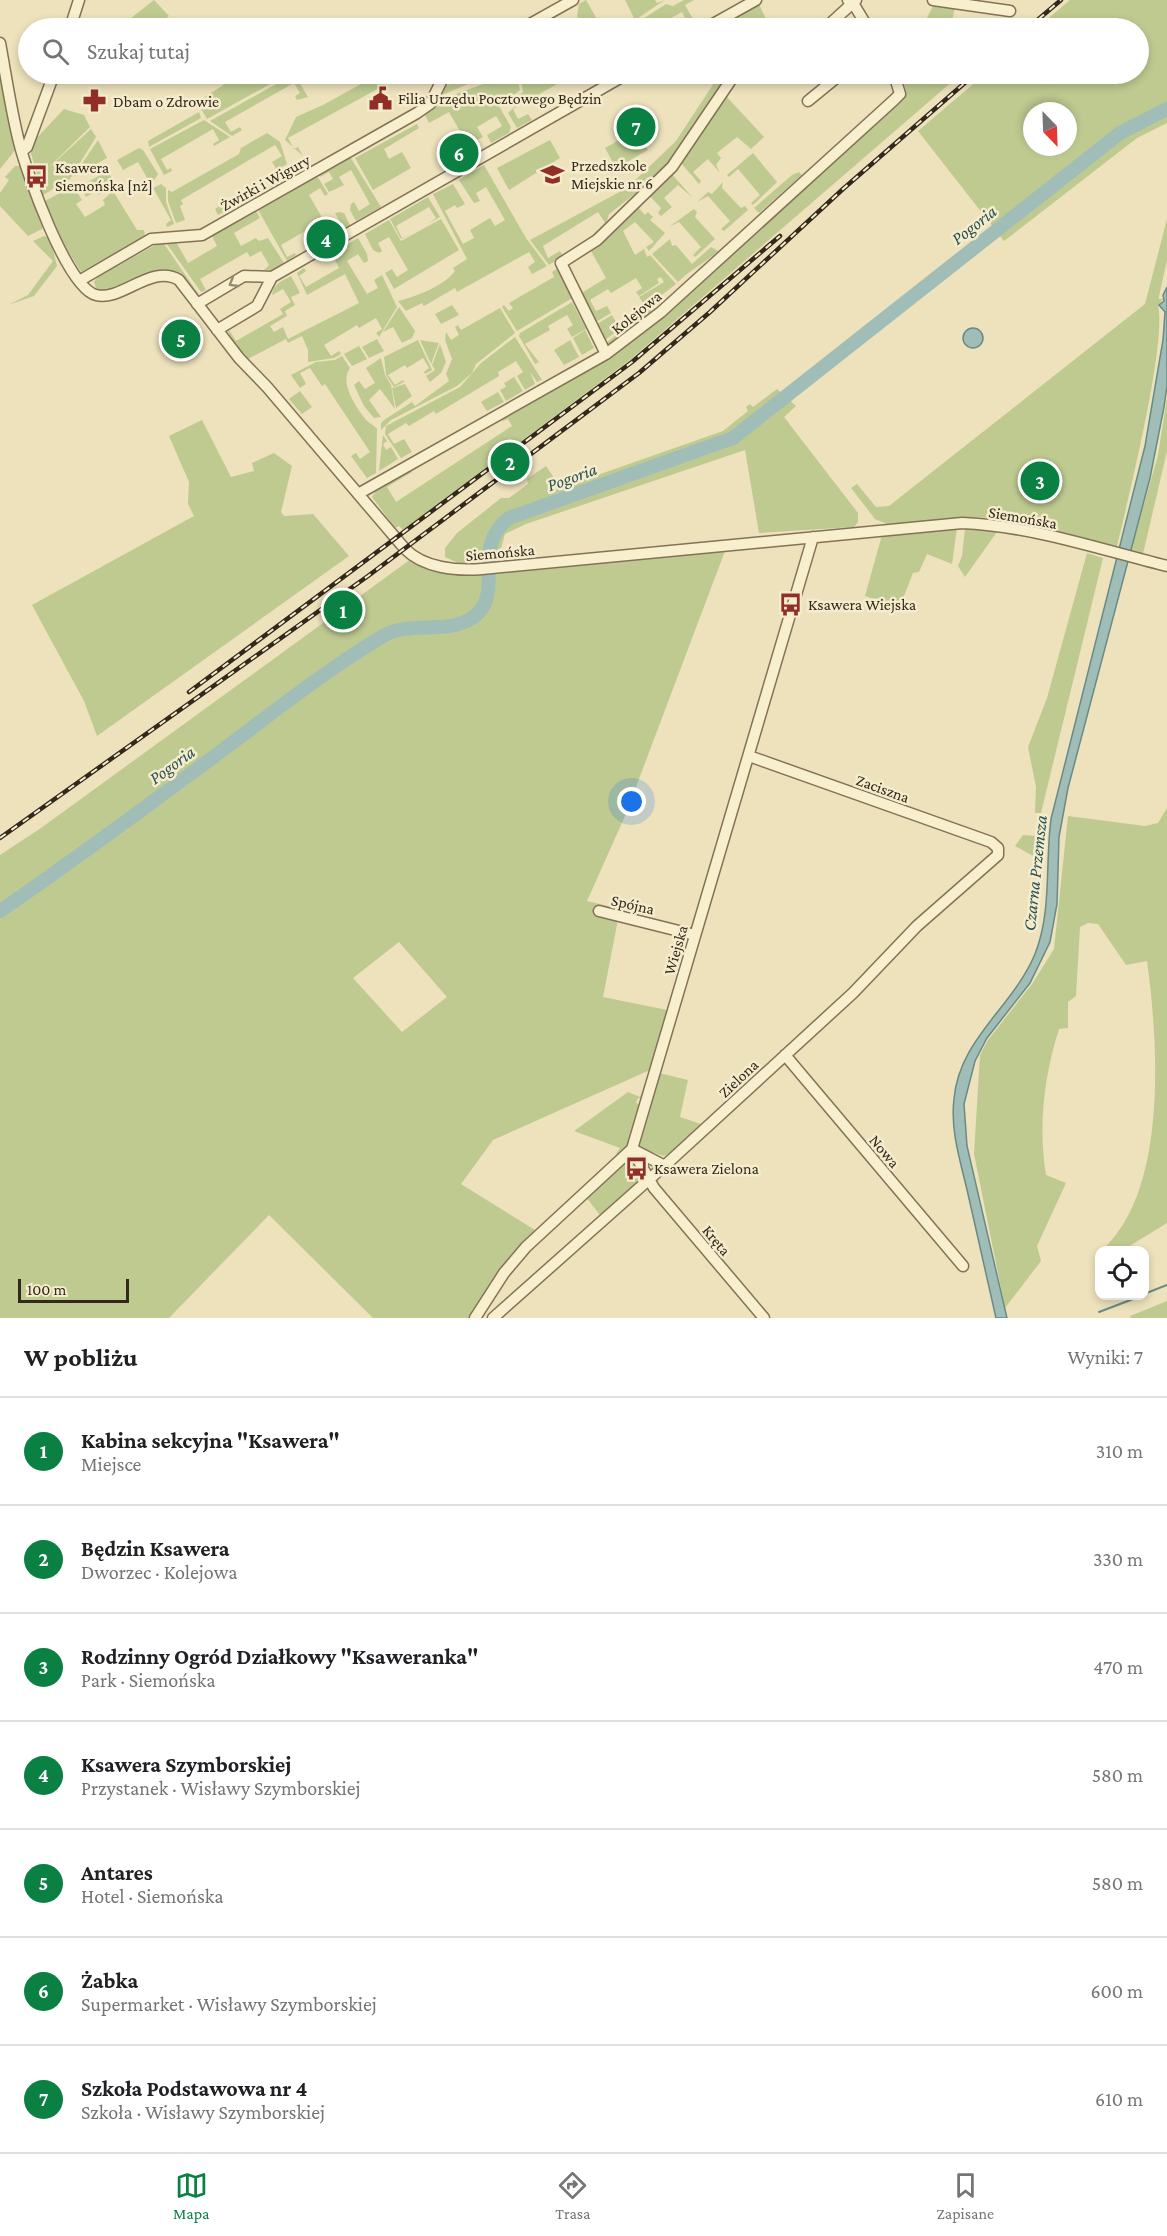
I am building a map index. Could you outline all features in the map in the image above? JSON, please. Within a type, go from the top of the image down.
[{"type":"street","points":[[73,18],[79,0]]},
{"type":"street","points":[[540,18],[573,0]]},
{"type":"street","points":[[733,18],[756,0]]},
{"type":"street","points":[[933,0],[962,2],[1010,11]]},
{"type":"street","points":[[836,18],[852,1],[862,18]]},
{"type":"street","points":[[0,43],[22,152],[50,229],[79,281]]},
{"type":"street","points":[[22,152],[27,147],[50,84]]},
{"type":"street","name":"Żwirki i Wigury","points":[[79,281],[151,239],[202,235],[430,104],[440,84]]},
{"type":"street","points":[[197,304],[244,276],[272,277],[610,84]]},
{"type":"street","points":[[606,354],[561,263],[597,240],[672,167],[728,84]]},
{"type":"street","points":[[808,100],[828,84]]},
{"type":"street","name":"Kolejowa","points":[[358,494],[606,354],[661,312],[894,100],[900,94],[898,84]]},
{"type":"street","name":"Siemońska","points":[[79,281],[90,292],[102,296],[157,276],[169,275],[179,280],[217,330],[414,556],[458,571],[962,523],[998,525],[1167,566]]},
{"type":"street","points":[[217,330],[257,306],[272,277]]},
{"type":"street","name":"Wiejska","points":[[632,1149],[813,537]]},
{"type":"street","name":"Zaciszna","points":[[749,756],[991,842],[998,848],[998,855]]},
{"type":"street","name":"Zielona","points":[[493,1318],[665,1166],[854,993],[917,926],[998,855]]},
{"type":"street","name":"Spójna","points":[[598,911],[695,935]]},
{"type":"street","name":"Nowa","points":[[784,1055],[963,1266]]},
{"type":"street","points":[[475,1318],[504,1273],[526,1247],[632,1149],[665,1166]]},
{"type":"street","name":"Kręta","points":[[632,1149],[649,1180],[764,1318]]},
{"type":"green space","points":[[154,0],[169,16],[166,18],[131,18]]},
{"type":"green space","points":[[586,0],[596,18],[577,17],[579,4]]},
{"type":"green space","points":[[625,0],[655,0],[657,3],[665,0],[638,18],[634,18]]},
{"type":"green space","points":[[684,0],[694,0],[685,5],[692,18],[685,18],[682,12],[671,18],[644,18],[666,4],[673,6]]},
{"type":"green space","points":[[1070,0],[1167,0],[1167,123],[1137,138],[1004,241],[918,131],[973,84],[1149,84],[1149,18],[1049,18]]},
{"type":"green space","points":[[759,4],[765,18],[736,18]]},
{"type":"green space","points":[[933,6],[955,8],[952,18],[927,18]]},
{"type":"green space","points":[[0,68],[16,149],[0,169]]},
{"type":"green space","points":[[225,84],[270,84],[207,119],[197,102]]},
{"type":"green space","points":[[276,84],[292,84],[225,122],[231,132],[240,127],[242,130],[232,136],[210,121]]},
{"type":"green space","points":[[295,84],[300,84],[308,97],[297,100],[295,96],[300,93]]},
{"type":"green space","points":[[361,84],[387,84],[288,138],[293,147],[285,140],[296,117]]},
{"type":"green space","points":[[450,84],[468,84],[442,95],[446,86]]},
{"type":"green space","points":[[483,84],[519,84],[520,90],[514,95],[512,93],[502,102],[500,99],[496,101],[511,127],[509,133],[491,143],[487,135],[502,126],[496,116],[477,127],[483,137],[468,145],[449,112],[429,123],[425,115],[434,109],[440,100]]},
{"type":"green space","points":[[522,84],[557,84],[513,109],[518,119],[528,114],[532,120],[517,128],[508,113],[522,100],[519,95],[523,92]]},
{"type":"green space","points":[[713,84],[723,84],[670,163],[658,176],[609,214],[606,224],[598,212],[543,246],[548,258],[560,251],[563,256],[549,265],[530,240],[627,188],[676,141]]},
{"type":"green space","points":[[904,84],[949,84],[631,359],[403,530],[399,526],[395,528],[372,497],[376,491],[374,488],[409,468],[412,472],[387,487],[396,502],[512,426],[508,419],[503,421],[501,417],[589,369],[905,95]]},
{"type":"green space","points":[[726,96],[764,137],[751,149],[737,137],[717,153],[721,158],[716,165],[720,173],[708,159],[693,172],[701,181],[699,184],[681,163]]},
{"type":"green space","points":[[64,109],[84,115],[90,127],[44,172],[91,129],[96,137],[70,179],[43,195],[30,150],[34,141]]},
{"type":"green space","points":[[199,112],[201,118],[149,147],[148,141]]},
{"type":"green space","points":[[204,120],[230,137],[214,146],[213,144],[219,140],[213,129],[161,159],[167,170],[171,168],[172,171],[164,175],[150,149]]},
{"type":"green space","points":[[417,124],[419,128],[384,149],[389,159],[402,152],[411,168],[373,190],[355,158]]},
{"type":"green space","points":[[637,130],[648,150],[616,168],[605,148]]},
{"type":"green space","points":[[267,133],[280,142],[287,164],[277,170],[272,162],[282,156],[275,145],[181,200],[183,204],[180,206],[185,220],[176,223],[168,201],[168,190],[172,192],[239,154],[241,148]]},
{"type":"green space","points":[[98,140],[107,158],[73,177]]},
{"type":"green space","points":[[550,140],[560,158],[509,190],[497,168]]},
{"type":"green space","points":[[139,148],[143,150],[158,174],[151,185],[138,162],[123,170],[117,160]]},
{"type":"green space","points":[[753,153],[777,182],[753,205],[751,203],[760,195],[738,169],[729,177],[727,175]]},
{"type":"green space","points":[[349,155],[381,207],[356,221],[350,210],[351,204],[354,202],[359,211],[370,204],[351,170],[339,177],[344,185],[329,192],[324,184],[333,179],[329,172],[320,177],[318,173]]},
{"type":"green space","points":[[484,165],[526,238],[547,266],[532,274],[528,267],[535,262],[529,252],[457,292],[455,288],[424,306],[422,303],[406,311],[398,301],[437,286],[455,271],[453,268],[467,259],[433,194],[453,184],[465,204],[457,208],[455,205],[445,211],[463,244],[474,238],[470,230],[490,218],[495,226],[505,220],[486,187],[476,193],[480,201],[474,203],[459,180]]},
{"type":"green space","points":[[15,166],[22,166],[43,223],[42,229],[28,236],[0,206],[0,193],[9,180],[5,177]]},
{"type":"green space","points":[[104,167],[115,182],[99,195],[96,191],[86,197],[80,183],[86,183],[104,173]]},
{"type":"green space","points":[[799,172],[802,175],[759,213],[754,208],[792,175]]},
{"type":"green space","points":[[671,173],[693,198],[678,185],[664,198],[672,207],[661,216],[658,213],[661,208],[649,195],[637,206],[645,215],[648,212],[653,217],[650,220],[665,233],[649,251],[646,247],[654,242],[635,222],[623,231],[635,255],[644,249],[647,257],[650,255],[676,284],[646,307],[639,297],[664,282],[661,277],[657,279],[659,283],[639,296],[636,292],[642,288],[636,278],[611,293],[608,289],[590,300],[596,311],[607,306],[611,313],[594,323],[578,291],[583,292],[606,278],[591,251],[587,249]]},
{"type":"green space","points":[[316,174],[328,194],[325,196],[320,188],[309,195],[328,228],[340,222],[335,213],[339,212],[344,213],[350,225],[329,237],[326,234],[315,245],[313,242],[321,237],[314,226],[281,245],[287,257],[295,253],[296,255],[287,261],[257,208]]},
{"type":"green space","points":[[723,182],[722,188],[741,208],[745,206],[748,210],[724,231],[721,229],[730,221],[708,196],[697,202],[708,192],[712,194]]},
{"type":"green space","points":[[161,184],[166,188],[166,202],[174,224],[167,227],[166,224],[171,220],[153,188]]},
{"type":"green space","points":[[73,186],[82,200],[76,204],[85,217],[105,205],[103,200],[113,191],[137,230],[144,230],[145,236],[81,272],[63,243],[45,201]]},
{"type":"green space","points":[[251,188],[258,199],[239,209],[236,205],[218,215],[215,209]]},
{"type":"green space","points":[[428,197],[440,217],[428,224],[436,218],[429,207],[396,226],[402,238],[411,234],[401,239],[390,219]]},
{"type":"green space","points":[[255,209],[260,218],[234,233],[241,246],[256,238],[259,241],[268,238],[284,263],[271,270],[263,271],[269,265],[261,251],[250,257],[247,252],[200,279],[206,290],[201,292],[164,240],[175,240],[188,263],[217,246],[211,234]]},
{"type":"green space","points":[[694,209],[697,212],[695,217],[715,239],[695,257],[693,255],[701,247],[679,222],[669,227]]},
{"type":"green space","points":[[441,219],[459,250],[394,289],[385,273],[392,269],[397,277],[408,270],[389,237],[378,243],[382,251],[379,253],[373,250],[365,234],[389,220],[401,241]]},
{"type":"green space","points":[[1167,219],[1167,260],[1159,296],[1159,299],[1163,299],[1158,306],[1157,352],[1152,386],[1117,546],[992,518],[968,517],[887,524],[875,519],[851,488],[857,484],[876,507],[889,506],[1145,304]]},
{"type":"green space","points":[[44,236],[50,238],[57,266],[34,296],[8,305],[28,295],[53,261],[33,241]]},
{"type":"green space","points":[[358,238],[367,254],[368,261],[364,263],[358,254],[347,261],[367,294],[378,288],[374,280],[382,275],[397,307],[379,337],[376,333],[382,329],[376,318],[359,328],[357,325],[324,345],[331,356],[339,351],[341,354],[334,358],[308,362],[308,350],[302,336],[288,343],[286,339],[248,359],[233,342],[227,329],[235,325],[229,330],[236,341],[283,314],[280,309],[291,302],[283,289],[272,295],[278,283],[291,276],[300,293],[291,297],[295,305],[285,311],[287,316],[270,326],[274,332],[283,327],[288,339],[359,303],[345,274],[307,295],[297,273],[304,268],[306,271],[299,276],[306,287],[339,268],[333,256],[324,261],[322,258],[338,253],[338,250]]},
{"type":"green space","points":[[670,239],[672,246],[676,245],[692,264],[711,247],[718,251],[678,282],[652,254]]},
{"type":"green space","points":[[162,241],[199,295],[181,276],[172,271],[153,273],[113,289],[96,288],[94,282],[98,277]]},
{"type":"green space","points":[[557,269],[574,297],[517,331],[502,307],[504,305],[509,311],[513,308],[509,303],[554,277],[552,272]]},
{"type":"green space","points":[[572,302],[586,329],[572,337],[567,329],[573,325],[567,315],[548,326],[550,330],[525,344],[539,362],[535,364],[519,336],[520,333]]},
{"type":"green space","points":[[452,305],[459,315],[441,324],[435,314]]},
{"type":"green space","points":[[399,307],[415,331],[412,338],[402,343],[393,327],[383,332]]},
{"type":"green space","points":[[650,307],[653,313],[612,345],[605,344]]},
{"type":"green space","points":[[500,308],[515,333],[476,364],[472,373],[457,386],[391,420],[381,430],[381,423],[384,420],[412,402],[415,406],[449,381],[446,374],[452,359],[445,340],[446,332],[451,340],[459,335],[455,327],[458,325],[461,330]]},
{"type":"green space","points":[[612,315],[620,329],[605,340],[597,324]]},
{"type":"green space","points":[[585,330],[594,348],[582,355],[573,338]]},
{"type":"green space","points":[[515,337],[542,380],[537,382],[530,372],[535,384],[525,390],[517,376],[523,372],[516,361],[498,372],[499,376],[436,414],[434,411],[409,426],[406,423],[388,434],[394,444],[404,439],[412,452],[401,458],[385,434],[386,426],[460,387],[481,363]]},
{"type":"green space","points":[[377,339],[384,351],[369,358],[362,347]]},
{"type":"green space","points":[[418,340],[432,370],[425,374],[424,372],[429,368],[423,358],[407,368],[405,365],[388,375],[395,385],[403,380],[404,382],[394,387],[386,375],[384,357]]},
{"type":"green space","points":[[420,340],[439,343],[431,364]]},
{"type":"green space","points":[[570,340],[579,357],[564,365],[554,350]]},
{"type":"green space","points":[[440,344],[446,362],[441,373],[430,382],[426,376],[435,370],[432,365]]},
{"type":"green space","points":[[359,346],[367,359],[352,366],[344,354]]},
{"type":"green space","points":[[342,356],[350,368],[346,381],[350,395],[366,420],[377,429],[376,473],[367,478],[351,456],[356,453],[360,459],[370,452],[325,384],[322,386],[310,368],[300,373],[306,384],[300,388],[291,375],[316,362],[335,360]]},
{"type":"green space","points":[[381,358],[385,375],[391,385],[395,409],[380,389],[369,400],[381,417],[374,418],[364,406],[354,385],[359,381],[365,389],[375,383],[366,368]]},
{"type":"green space","points":[[514,377],[523,391],[506,401],[500,390],[506,387],[504,383]]},
{"type":"green space","points":[[405,384],[412,396],[396,408],[392,388]]},
{"type":"green space","points":[[777,389],[796,406],[784,417],[858,513],[858,522],[854,527],[759,533],[745,450],[526,524],[505,534],[498,559],[460,564],[445,557],[445,548],[457,533],[501,498],[509,498],[528,484],[527,479],[546,466],[556,481],[585,469],[589,478],[723,431],[748,411],[746,407],[750,404],[753,407]]},
{"type":"green space","points":[[300,391],[312,407],[302,414],[289,399]]},
{"type":"green space","points":[[498,392],[504,402],[487,411],[481,402]]},
{"type":"green space","points":[[1167,398],[1167,451],[1143,554],[1131,550],[1158,455]]},
{"type":"green space","points":[[202,420],[231,477],[254,471],[252,463],[274,453],[292,466],[281,512],[284,516],[313,514],[349,556],[97,736],[84,701],[32,605],[194,516],[188,504],[189,482],[169,436]]},
{"type":"green space","points":[[383,435],[387,441],[383,444],[386,450],[391,447],[398,459],[379,471]]},
{"type":"green space","points":[[957,528],[952,564],[927,554],[919,572],[913,573],[899,609],[865,596],[882,535]]},
{"type":"green space","points":[[965,529],[999,529],[965,577],[958,566],[962,556]]},
{"type":"green space","points":[[725,551],[625,816],[587,901],[620,909],[603,997],[667,1010],[650,1070],[493,1140],[461,1184],[535,1230],[490,1283],[470,1318],[373,1318],[269,1215],[169,1318],[0,1318],[0,855],[41,828],[411,559],[457,573],[480,575]],"holes":[[[399,942],[447,997],[402,1032],[353,978]]]},
{"type":"green space","points":[[1087,553],[1103,558],[1041,813],[1035,813],[1036,787],[1028,747],[1047,698]]},
{"type":"green space","points":[[1167,808],[1167,1223],[1130,1246],[1105,1246],[1123,1224],[1138,1193],[1148,1156],[1153,1116],[1154,1035],[1147,961],[1126,965],[1098,924],[1088,923],[1080,927],[1076,996],[1068,1002],[1068,1028],[1059,1029],[1044,1101],[1043,1138],[1046,1175],[1066,1183],[1037,1246],[1041,1261],[1005,1308],[974,1154],[980,1055],[988,1040],[1032,984],[1054,949],[1068,816],[1145,826],[1158,823]]},
{"type":"green space","points":[[1023,835],[1037,836],[1033,856],[1015,846]]},
{"type":"green space","points":[[659,1073],[688,1080],[680,1117],[701,1124],[672,1152],[664,1156],[642,1149],[638,1143]]},
{"type":"green space","points":[[648,1081],[643,1099],[638,1098],[636,1103],[641,1105],[629,1145],[620,1155],[616,1154],[620,1148],[574,1131],[628,1092],[640,1097]]},
{"type":"green space","points":[[630,1158],[641,1181],[603,1219],[586,1197]]},
{"type":"green space","points":[[1167,1301],[1167,1318],[1131,1318],[1130,1316]]},
{"type":"water","points":[[1167,287],[1167,386],[1164,407],[1150,478],[1068,788],[1059,837],[1057,904],[1050,942],[1030,983],[987,1038],[975,1061],[964,1104],[967,1146],[1007,1318],[996,1318],[957,1147],[954,1099],[958,1078],[966,1058],[988,1024],[1014,991],[1035,954],[1040,938],[1046,904],[1051,819],[1145,446],[1163,340],[1165,312],[1159,305],[1164,301],[1163,295]]},
{"type":"water","points":[[973,328],[980,331],[983,338],[980,345],[973,348],[966,345],[963,338],[966,331]]},
{"type":"waterway","name":"Pogoria","points":[[0,911],[113,831],[322,676],[383,636],[405,629],[453,625],[475,616],[483,606],[487,594],[491,542],[509,518],[733,438],[1120,133],[1167,109]]},
{"type":"waterway","points":[[1149,1292],[1167,1285]]},
{"type":"waterway","points":[[1099,1312],[1130,1300]]},
{"type":"railway","points":[[1040,18],[1061,0]]},
{"type":"railway","points":[[0,838],[368,576],[639,373],[964,84]]},
{"type":"railway","points":[[189,692],[632,362],[780,236]]},
{"type":"place","name":"Filia Urzędu Pocztowego Będzin","points":[[380,98]]},
{"type":"place","name":"Dbam o Zdrowie","points":[[95,101]]},
{"type":"place","name":"Szkoła Podstawowa nr 4","points":[[636,127]]},
{"type":"place","name":"Żabka","points":[[459,153]]},
{"type":"place","name":"Przedszkole Miejskie nr 6","points":[[553,174]]},
{"type":"place","name":"Ksawera Siemońska [nż]","points":[[37,176]]},
{"type":"place","name":"Ksawera Szymborskiej","points":[[326,239]]},
{"type":"place","name":"Antares","points":[[181,339]]},
{"type":"place","name":"Będzin Ksawera","points":[[510,462]]},
{"type":"place","name":"Rodzinny Ogród Działkowy \"Ksaweranka\"","points":[[1040,481]]},
{"type":"place","name":"Ksawera Wiejska","points":[[790,604]]},
{"type":"place","name":"Kabina sekcyjna \"Ksawera\"","points":[[343,610]]},
{"type":"place","name":"Ksawera Zielona","points":[[636,1168]]},
{"type":"water label","name":"Czarna Przemsza","points":[[1035,873]]}]
